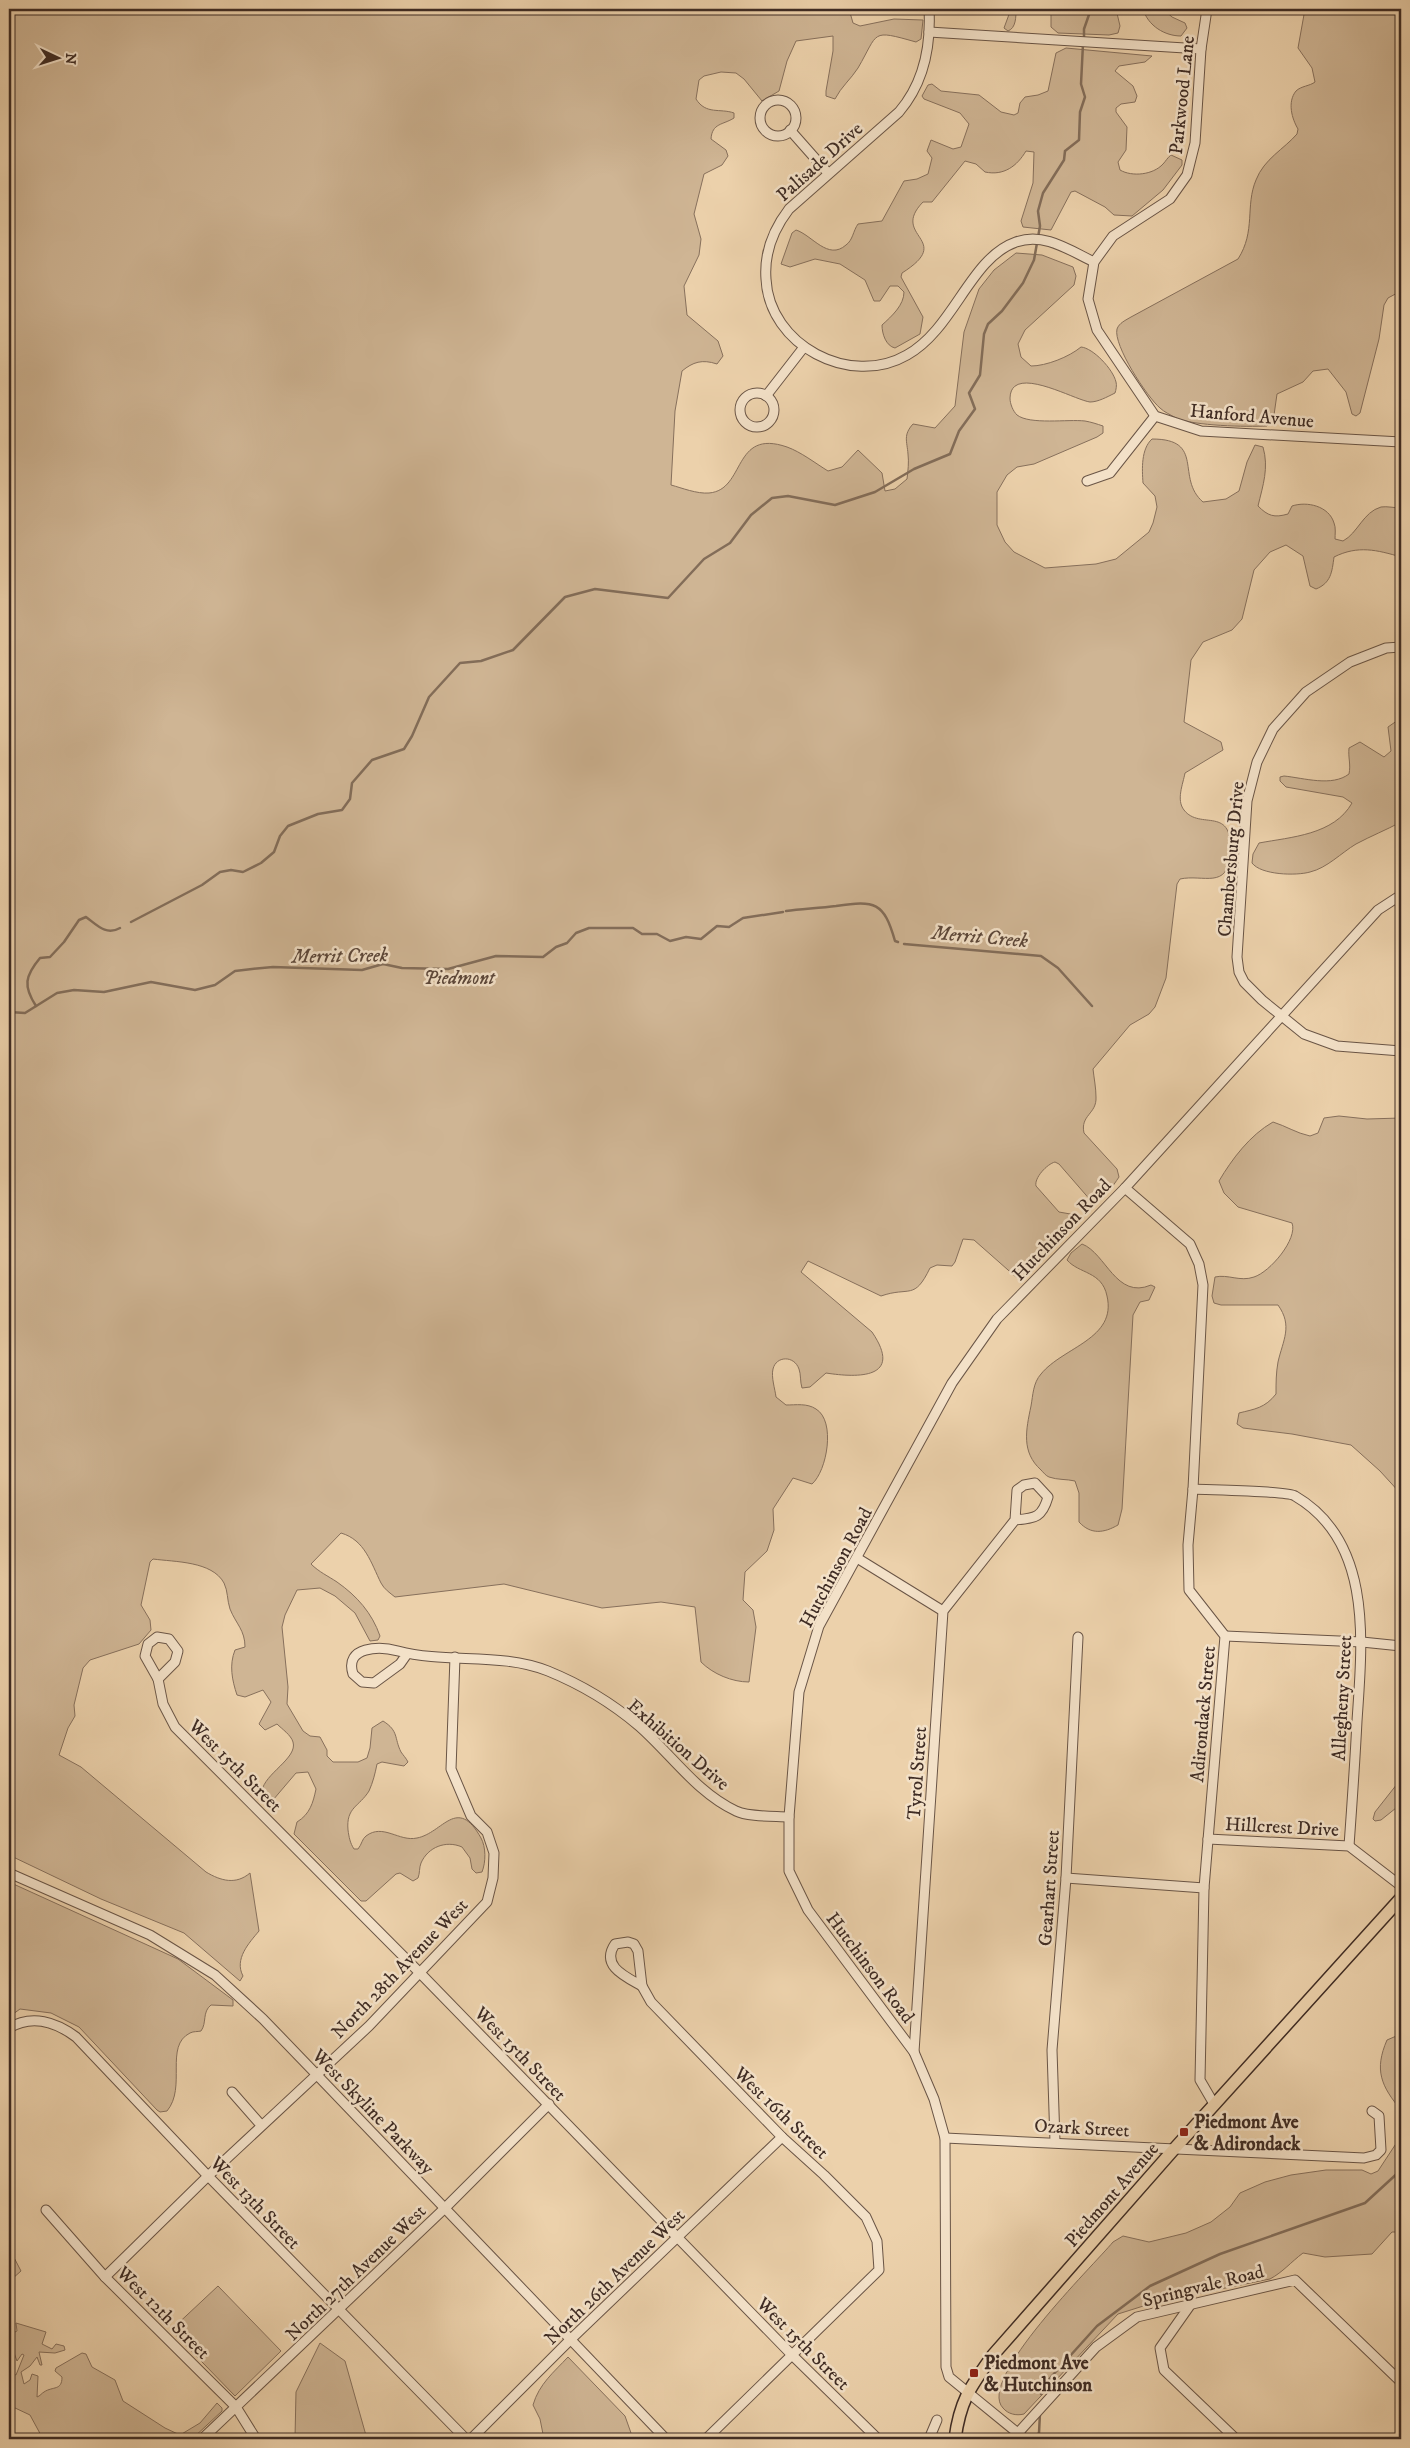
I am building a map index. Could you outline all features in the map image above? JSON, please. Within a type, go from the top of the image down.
[{"type":"main road","name":"Piedmont Avenue","points":[[955,2439],[958,2419],[967,2392],[993,2355],[1214,2104],[1401,1898]]},
{"type":"street","name":"Palisade Drive","points":[[930,9],[929,32],[923,70],[910,99],[899,112],[789,209],[779,221],[771,239],[767,255],[766,288],[787,332],[804,348],[837,363],[874,366],[907,356],[937,332],[988,260],[1016,242],[1029,239],[1046,239],[1094,262]]},
{"type":"street","name":"Parkwood Lane","points":[[1094,262],[1113,236],[1170,200],[1187,175],[1194,143],[1201,49],[1207,9]]},
{"type":"street","points":[[929,32],[1201,49]]},
{"type":"street","points":[[781,100],[791,106],[796,116],[790,130],[778,135],[767,132],[763,127],[760,116],[765,105],[781,100]]},
{"type":"street","points":[[790,130],[828,173]]},
{"type":"street","points":[[1087,481],[1110,473],[1155,416],[1097,330],[1088,299],[1094,262]]},
{"type":"street","points":[[766,396],[804,348]]},
{"type":"street","name":"Hanford Avenue","points":[[1155,416],[1201,431],[1401,442]]},
{"type":"street","name":"Chambersburg Drive","points":[[1401,647],[1386,648],[1350,662],[1306,692],[1273,729],[1257,762],[1248,801],[1237,957],[1239,972],[1244,982],[1262,1000],[1304,1034],[1337,1046],[1401,1051]]},
{"type":"street","name":"Hutchinson Road","points":[[1021,2436],[949,2376],[946,2367],[945,2138],[934,2099],[914,2052],[808,1910],[789,1871],[789,1817],[798,1692],[819,1626],[952,1383],[996,1319],[1125,1188],[1280,1015],[1378,910],[1401,895]]},
{"type":"street","name":"Adirondack Street","points":[[1125,1188],[1190,1244],[1199,1264],[1203,1286],[1193,1489],[1188,1545],[1189,1590],[1225,1636],[1204,1888],[1200,2080],[1214,2104]]},
{"type":"street","points":[[857,1558],[942,1611],[1014,1520],[1017,1490],[1024,1485],[1036,1483],[1048,1497],[1044,1510],[1034,1518],[1014,1520]]},
{"type":"street","name":"Allegheny Street","points":[[1193,1489],[1294,1495],[1321,1516],[1343,1547],[1356,1580],[1362,1642],[1349,1846]]},
{"type":"street","name":"Tyrol Street","points":[[914,2052],[942,1611]]},
{"type":"street","points":[[1225,1636],[1362,1642],[1401,1646]]},
{"type":"street","name":"West 15th Street","points":[[158,1679],[175,1662],[178,1651],[174,1644],[164,1637],[152,1640],[146,1649],[145,1656],[158,1679],[163,1704],[175,1727],[421,1974],[791,2354],[878,2439]]},
{"type":"street","name":"Gearhart Street","points":[[1055,2142],[1052,2050],[1066,1878],[1078,1637]]},
{"type":"street","name":"Exhibition Drive","points":[[407,1654],[400,1664],[381,1681],[374,1683],[368,1684],[357,1680],[352,1669],[354,1657],[364,1649],[396,1650],[407,1654],[512,1662],[547,1670],[588,1690],[638,1726],[714,1799],[738,1812],[789,1817]]},
{"type":"street","name":"North 28th Avenue West","points":[[106,2277],[261,2125],[369,2026],[421,1974],[486,1902],[492,1878],[494,1853],[487,1832],[471,1816],[450,1769],[455,1657]]},
{"type":"street","name":"Hillcrest Drive","points":[[1208,1839],[1349,1846],[1401,1886]]},
{"type":"street","name":"West Skyline Parkway","points":[[9,1873],[150,1935],[215,1975],[263,2019],[666,2439]]},
{"type":"street","points":[[1066,1878],[1204,1888]]},
{"type":"street","name":"West 16th Street","points":[[642,1986],[620,1974],[610,1960],[609,1952],[615,1944],[628,1942],[634,1944],[638,1951],[642,1986],[651,2002],[782,2137],[824,2175],[866,2218],[876,2241],[879,2270],[791,2354]]},
{"type":"street","name":"West 13th Street","points":[[9,2028],[21,2022],[38,2020],[56,2024],[76,2037],[208,2176],[466,2439]]},
{"type":"street","points":[[232,2092],[261,2125]]},
{"type":"street","name":"North 27th Avenue West","points":[[202,2439],[445,2208],[548,2104]]},
{"type":"street","name":"Ozark Street","points":[[945,2138],[1175,2148],[1316,2158],[1364,2158],[1376,2155],[1381,2150],[1380,2116],[1372,2111]]},
{"type":"street","name":"North 26th Avenue West","points":[[471,2439],[570,2340],[782,2137]]},
{"type":"street","name":"West 12th Street","points":[[46,2210],[106,2277],[236,2407],[256,2439]]},
{"type":"street","name":"Springvale Road","points":[[1021,2436],[1096,2347],[1137,2317],[1295,2280],[1401,2382]]},
{"type":"street","points":[[1191,2304],[1160,2348],[1164,2370],[1236,2439]]},
{"type":"street","points":[[706,2439],[791,2354]]},
{"type":"street","points":[[929,2439],[937,2420]]},
{"type":"green space","name":"Piedmont","points":[[9,9],[849,9],[853,23],[860,26],[894,19],[923,20],[921,39],[916,42],[883,35],[873,41],[858,68],[835,99],[826,96],[833,51],[833,36],[796,41],[787,61],[779,91],[762,101],[744,79],[736,73],[721,72],[704,76],[699,80],[696,99],[700,104],[709,109],[734,113],[734,118],[713,130],[711,139],[726,150],[728,156],[722,165],[704,174],[694,214],[701,239],[699,255],[684,286],[687,315],[718,341],[723,356],[717,364],[698,362],[682,371],[675,411],[671,485],[704,493],[721,489],[729,482],[748,452],[757,446],[769,443],[792,449],[828,471],[842,467],[858,450],[882,473],[885,491],[895,489],[907,479],[906,438],[910,428],[913,424],[935,428],[955,406],[964,332],[979,289],[994,270],[1016,253],[1042,255],[1073,267],[1076,276],[1074,285],[1025,330],[1018,344],[1021,357],[1031,366],[1037,366],[1064,357],[1081,347],[1086,348],[1107,365],[1116,385],[1115,393],[1090,402],[1032,383],[1021,384],[1013,388],[1010,398],[1011,405],[1014,412],[1023,418],[1040,421],[1085,421],[1103,426],[1103,433],[1097,437],[1034,464],[1017,467],[1007,475],[997,492],[997,525],[1005,542],[1014,552],[1045,568],[1096,564],[1116,559],[1149,532],[1157,507],[1155,496],[1143,483],[1143,466],[1146,448],[1152,439],[1169,441],[1179,445],[1184,453],[1195,492],[1203,502],[1226,499],[1239,491],[1247,462],[1255,445],[1263,447],[1265,469],[1258,506],[1268,514],[1279,516],[1288,514],[1292,506],[1304,504],[1317,506],[1331,517],[1335,527],[1335,539],[1343,541],[1353,533],[1370,513],[1381,507],[1401,508],[1401,557],[1368,550],[1343,553],[1334,557],[1328,580],[1316,589],[1310,586],[1303,556],[1286,545],[1270,552],[1254,570],[1242,619],[1232,630],[1203,642],[1191,660],[1184,722],[1221,742],[1223,750],[1185,773],[1180,802],[1184,810],[1191,816],[1214,821],[1227,829],[1230,839],[1230,854],[1225,872],[1219,876],[1213,878],[1180,879],[1177,884],[1166,978],[1155,1007],[1149,1014],[1130,1025],[1093,1069],[1096,1103],[1086,1118],[1083,1127],[1084,1133],[1117,1169],[1119,1177],[1111,1189],[1100,1199],[1092,1202],[1059,1164],[1055,1162],[1045,1168],[1037,1179],[1036,1186],[1059,1212],[1076,1215],[1078,1219],[1070,1231],[1022,1279],[1016,1277],[974,1240],[963,1239],[952,1266],[937,1265],[930,1268],[920,1285],[910,1291],[881,1296],[808,1261],[801,1272],[872,1332],[881,1347],[883,1359],[880,1367],[873,1372],[863,1375],[826,1373],[810,1387],[802,1388],[799,1369],[793,1361],[789,1359],[781,1360],[773,1369],[772,1376],[776,1397],[786,1405],[813,1407],[822,1415],[826,1424],[827,1446],[822,1468],[812,1484],[793,1478],[773,1509],[774,1530],[767,1551],[745,1572],[743,1600],[753,1610],[756,1627],[749,1682],[736,1681],[723,1676],[701,1662],[695,1607],[661,1602],[602,1608],[504,1584],[395,1597],[382,1585],[362,1547],[349,1536],[341,1533],[311,1564],[344,1587],[357,1599],[373,1620],[380,1636],[378,1640],[370,1641],[355,1613],[335,1596],[320,1588],[297,1590],[285,1615],[282,1627],[288,1687],[287,1704],[303,1731],[310,1736],[320,1737],[327,1750],[327,1756],[333,1762],[358,1762],[367,1758],[372,1728],[383,1721],[392,1728],[401,1752],[408,1762],[404,1766],[382,1762],[377,1764],[369,1791],[349,1816],[348,1833],[354,1849],[358,1849],[365,1837],[372,1833],[379,1831],[404,1838],[417,1838],[457,1818],[465,1819],[472,1825],[483,1842],[485,1855],[482,1872],[476,1873],[472,1869],[470,1858],[462,1847],[450,1844],[438,1846],[424,1857],[420,1865],[418,1878],[413,1881],[400,1873],[396,1874],[366,1901],[361,1901],[294,1834],[297,1822],[308,1812],[315,1794],[316,1789],[308,1772],[296,1773],[273,1800],[268,1800],[262,1791],[268,1778],[291,1754],[293,1742],[277,1724],[265,1730],[259,1724],[271,1702],[263,1690],[245,1697],[237,1695],[232,1661],[235,1650],[245,1647],[245,1641],[242,1631],[230,1609],[224,1583],[211,1570],[192,1564],[153,1559],[150,1562],[141,1605],[150,1620],[151,1630],[139,1644],[90,1660],[83,1668],[74,1705],[75,1716],[68,1728],[59,1755],[81,1767],[206,1872],[217,1878],[228,1880],[239,1879],[250,1873],[259,1931],[241,1957],[240,1963],[243,1976],[240,1981],[184,1933],[101,1899],[9,1855]]},
{"type":"green space","points":[[1011,9],[1016,9],[1016,19],[1011,30],[1008,31],[1004,28]]},
{"type":"green space","points":[[1051,9],[1116,9],[1120,26],[1118,33],[1109,35],[1058,33],[1051,27]]},
{"type":"green space","points":[[1143,9],[1163,9],[1172,17],[1185,23],[1187,28],[1181,36],[1163,32],[1153,25]]},
{"type":"green space","points":[[1305,9],[1401,9],[1401,291],[1388,298],[1384,305],[1379,339],[1360,413],[1356,416],[1352,414],[1346,392],[1328,369],[1313,371],[1303,382],[1277,394],[1274,415],[1267,426],[1221,425],[1184,421],[1163,411],[1147,393],[1125,358],[1117,337],[1117,329],[1127,319],[1238,259],[1247,238],[1251,199],[1256,180],[1269,160],[1297,134],[1298,129],[1291,110],[1293,95],[1298,89],[1315,82],[1312,68],[1298,48]]},
{"type":"green space","points":[[1066,48],[1152,56],[1145,62],[1119,66],[1115,71],[1133,86],[1137,96],[1135,102],[1121,104],[1116,108],[1116,112],[1127,127],[1126,150],[1118,162],[1120,170],[1130,174],[1148,173],[1159,168],[1171,155],[1182,160],[1182,165],[1163,190],[1132,216],[1114,215],[1105,207],[1075,191],[1071,192],[1051,230],[1023,227],[1021,221],[1033,183],[1034,152],[1026,151],[1009,169],[998,173],[985,172],[976,164],[965,161],[932,202],[923,202],[915,214],[913,223],[923,245],[923,252],[917,262],[902,273],[901,277],[923,317],[920,334],[895,348],[889,345],[885,339],[882,325],[900,306],[904,292],[898,286],[890,286],[880,301],[874,301],[865,280],[840,264],[815,259],[790,267],[781,264],[792,233],[796,230],[826,249],[833,250],[839,249],[848,243],[858,224],[882,221],[904,181],[917,179],[928,174],[932,158],[927,151],[931,140],[953,149],[961,147],[969,124],[960,113],[924,99],[922,96],[928,85],[932,84],[941,91],[979,95],[1001,112],[1014,115],[1018,113],[1020,103],[1025,97],[1048,91],[1056,53]]},
{"type":"green space","points":[[1401,718],[1401,822],[1356,844],[1328,864],[1310,872],[1279,874],[1263,870],[1252,863],[1253,854],[1259,843],[1311,833],[1323,828],[1344,814],[1352,803],[1343,797],[1286,787],[1280,781],[1280,777],[1326,781],[1342,778],[1349,774],[1349,748],[1360,742],[1384,757],[1391,751],[1388,727]]},
{"type":"green space","points":[[1339,1116],[1367,1119],[1401,1118],[1401,1494],[1380,1471],[1351,1445],[1292,1434],[1243,1428],[1237,1424],[1239,1413],[1264,1405],[1276,1394],[1277,1366],[1286,1333],[1285,1320],[1278,1305],[1221,1305],[1214,1303],[1212,1296],[1215,1277],[1249,1278],[1268,1269],[1287,1246],[1293,1230],[1292,1223],[1238,1207],[1224,1193],[1219,1181],[1230,1164],[1249,1141],[1273,1122],[1310,1136],[1318,1133],[1324,1118]]},
{"type":"green space","points":[[1082,1244],[1098,1256],[1120,1281],[1129,1286],[1139,1288],[1151,1285],[1155,1287],[1149,1300],[1140,1302],[1133,1315],[1122,1509],[1118,1525],[1103,1531],[1093,1531],[1079,1522],[1079,1493],[1075,1481],[1052,1478],[1046,1475],[1030,1456],[1027,1440],[1033,1393],[1038,1378],[1062,1356],[1086,1341],[1096,1332],[1104,1323],[1108,1311],[1107,1296],[1100,1282],[1067,1260],[1071,1253]]},
{"type":"green space","points":[[1401,1779],[1401,1804],[1381,1820],[1375,1821],[1373,1819],[1375,1812]]},
{"type":"green space","points":[[9,1882],[178,1959],[233,2000],[233,2006],[211,2005],[206,2011],[201,2031],[190,2033],[182,2039],[178,2047],[173,2101],[167,2111],[160,2112],[157,2110],[79,2027],[51,2013],[20,2009],[9,2017]]},
{"type":"green space","points":[[1401,2034],[1401,2110],[1384,2085],[1380,2069],[1387,2040]]},
{"type":"green space","points":[[1401,2136],[1401,2236],[1397,2232],[1392,2232],[1372,2254],[1325,2257],[1303,2253],[1270,2279],[1156,2302],[1118,2314],[1024,2414],[1012,2414],[1003,2408],[999,2394],[1006,2374],[1021,2350],[1062,2298],[1113,2242],[1123,2236],[1149,2242],[1186,2233],[1211,2222],[1230,2207],[1240,2193],[1265,2182],[1291,2175],[1326,2170],[1362,2170],[1371,2174],[1378,2171]]},
{"type":"green space","points":[[9,2248],[21,2271],[12,2279],[13,2296],[9,2299]]},
{"type":"green space","points":[[218,2286],[281,2351],[235,2396],[171,2330]]},
{"type":"green space","points":[[16,2323],[46,2332],[42,2344],[52,2349],[56,2344],[64,2346],[65,2350],[55,2353],[39,2352],[42,2365],[40,2365],[37,2357],[30,2366],[21,2372],[24,2384],[30,2380],[32,2374],[38,2376],[37,2397],[47,2390],[59,2386],[62,2377],[55,2371],[56,2368],[82,2353],[86,2354],[92,2367],[115,2380],[123,2401],[165,2428],[180,2435],[200,2423],[217,2403],[222,2408],[222,2411],[192,2439],[68,2439],[61,2434],[54,2439],[43,2439],[30,2415],[13,2407],[9,2408],[9,2373],[16,2375],[24,2355],[22,2354],[17,2361],[12,2339],[9,2335],[9,2327],[15,2332],[17,2331]]},
{"type":"green space","points":[[320,2343],[345,2361],[367,2439],[293,2439],[295,2438],[296,2392]]},
{"type":"green space","points":[[568,2357],[625,2416],[631,2433],[628,2439],[544,2439],[540,2419],[533,2405],[543,2385]]},
{"type":"waterway","points":[[1084,39],[1084,29],[1091,9]]},
{"type":"waterway","points":[[131,922],[202,885],[220,872],[231,870],[243,872],[261,863],[274,852],[280,836],[288,826],[318,814],[342,810],[350,799],[352,783],[372,760],[404,749],[412,736],[429,697],[460,663],[481,661],[513,650],[565,597],[595,589],[668,598],[704,559],[730,543],[751,515],[772,498],[788,496],[835,505],[875,492],[914,469],[950,454],[959,431],[975,409],[969,393],[980,375],[984,334],[988,324],[1002,311],[1023,283],[1034,260],[1040,226],[1038,211],[1043,193],[1064,160],[1065,151],[1079,140],[1080,112],[1085,97],[1081,84],[1083,44]]},
{"type":"waterway","name":"Merrit Creek","points":[[786,911],[860,903],[869,904],[882,911],[887,918],[895,941],[898,942]]},
{"type":"waterway","name":"Merrit Creek","points":[[9,1012],[25,1013],[57,993],[74,990],[104,992],[151,982],[195,990],[215,985],[235,971],[252,969],[273,967],[362,970],[383,964],[402,968],[448,969],[496,956],[543,957],[556,947],[567,943],[576,933],[589,928],[633,928],[642,934],[657,934],[670,941],[686,937],[701,939],[717,926],[729,927],[743,918],[783,912]]},
{"type":"waterway","points":[[36,1006],[28,987],[31,970],[40,958],[50,957],[64,942],[79,920],[86,917],[98,926],[110,931],[120,928]]},
{"type":"waterway","name":"Merrit Creek","points":[[904,944],[1041,956],[1058,968],[1092,1006]]},
{"type":"waterway","points":[[1041,2394],[1042,2387],[1097,2326],[1150,2286],[1220,2254],[1365,2203],[1401,2170]]},
{"type":"waterway","points":[[1032,2439],[1039,2433],[1040,2413]]},
{"type":"place","name":"Piedmont Ave & Adirondack","points":[[1184,2132]]},
{"type":"place","name":"Piedmont Ave & Hutchinson","points":[[974,2373]]}]
